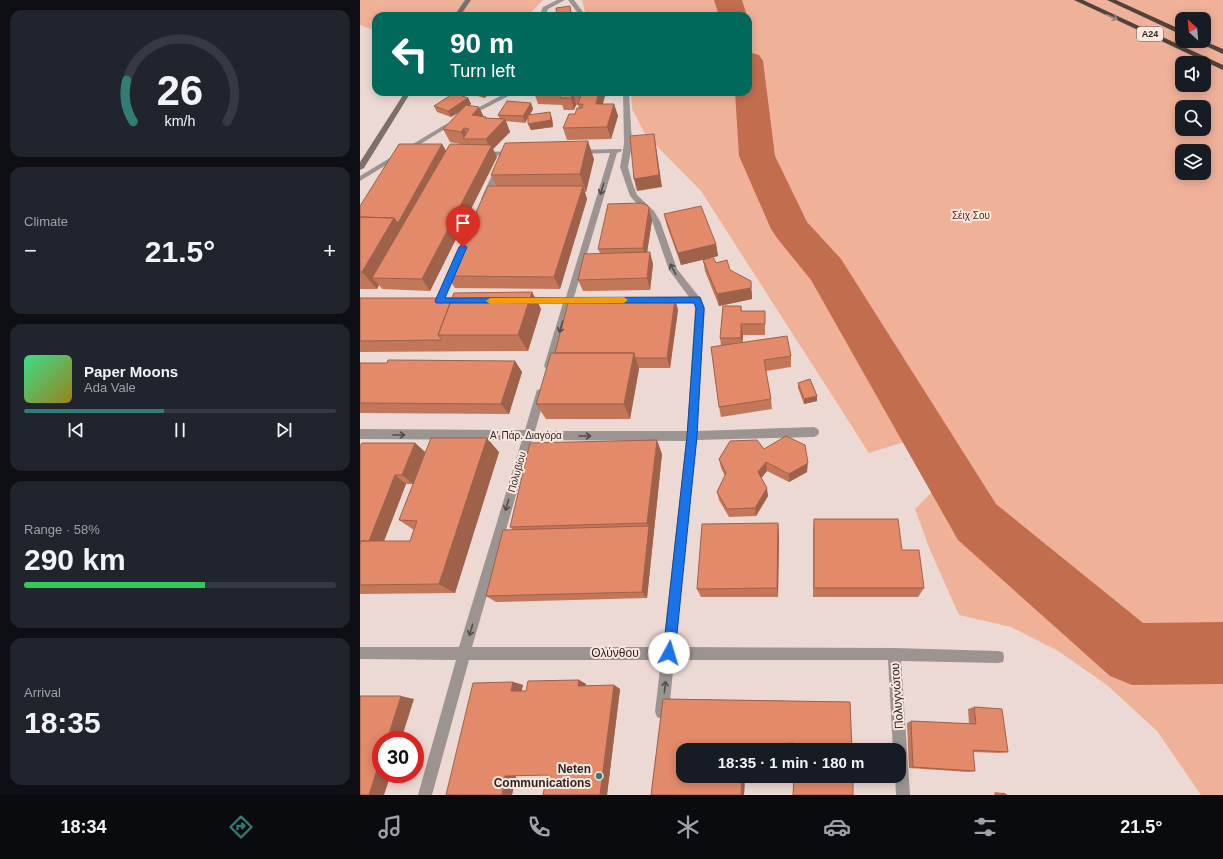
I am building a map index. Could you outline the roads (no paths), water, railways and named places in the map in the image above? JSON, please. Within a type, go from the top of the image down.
[{"type":"highway","name":"Α24","points":[[1077,0],[1223,68]]},
{"type":"highway","name":"Α24","points":[[1110,0],[1175,30]]},
{"type":"highway","points":[[1211,46],[1223,52]]},
{"type":"main road","points":[[460,12],[468,0]]},
{"type":"main road","points":[[360,168],[363,158],[405,96]]},
{"type":"street","points":[[544,12],[545,8],[562,0]]},
{"type":"street","points":[[572,0],[580,12]]},
{"type":"street","points":[[360,179],[450,124],[505,96]]},
{"type":"street","points":[[626,96],[628,126],[624,167],[631,190],[639,202],[656,221],[673,270],[697,300],[700,308],[692,436],[660,724]]},
{"type":"street","name":"Πολυβίου","points":[[425,795],[527,435],[570,300],[614,151]]},
{"type":"street","points":[[573,152],[626,151]]},
{"type":"street","points":[[473,154],[525,153]]},
{"type":"street","points":[[480,210],[505,154]]},
{"type":"street","points":[[399,155],[414,155]]},
{"type":"street","points":[[439,301],[458,259]]},
{"type":"street","points":[[516,300],[586,300]]},
{"type":"street","points":[[657,300],[697,300]]},
{"type":"street","name":"Α' Πάρ. Διαγόρα","points":[[360,434],[370,438],[527,435],[692,436],[814,432]]},
{"type":"street","name":"Ολύνθου","points":[[360,653],[894,654]]},
{"type":"street","name":"Πολυγνώτου","points":[[903,795],[894,654],[998,657]]},
{"type":"waterway","points":[[728,0],[732,12]]},
{"type":"waterway","points":[[751,96],[757,156],[791,229],[826,270],[977,522],[1132,654],[1223,653]]},
{"type":"place","name":"Neten Communications","points":[[599,776]]},
{"type":"park label","name":"Σέιχ Σου","points":[[971,215]]}]
